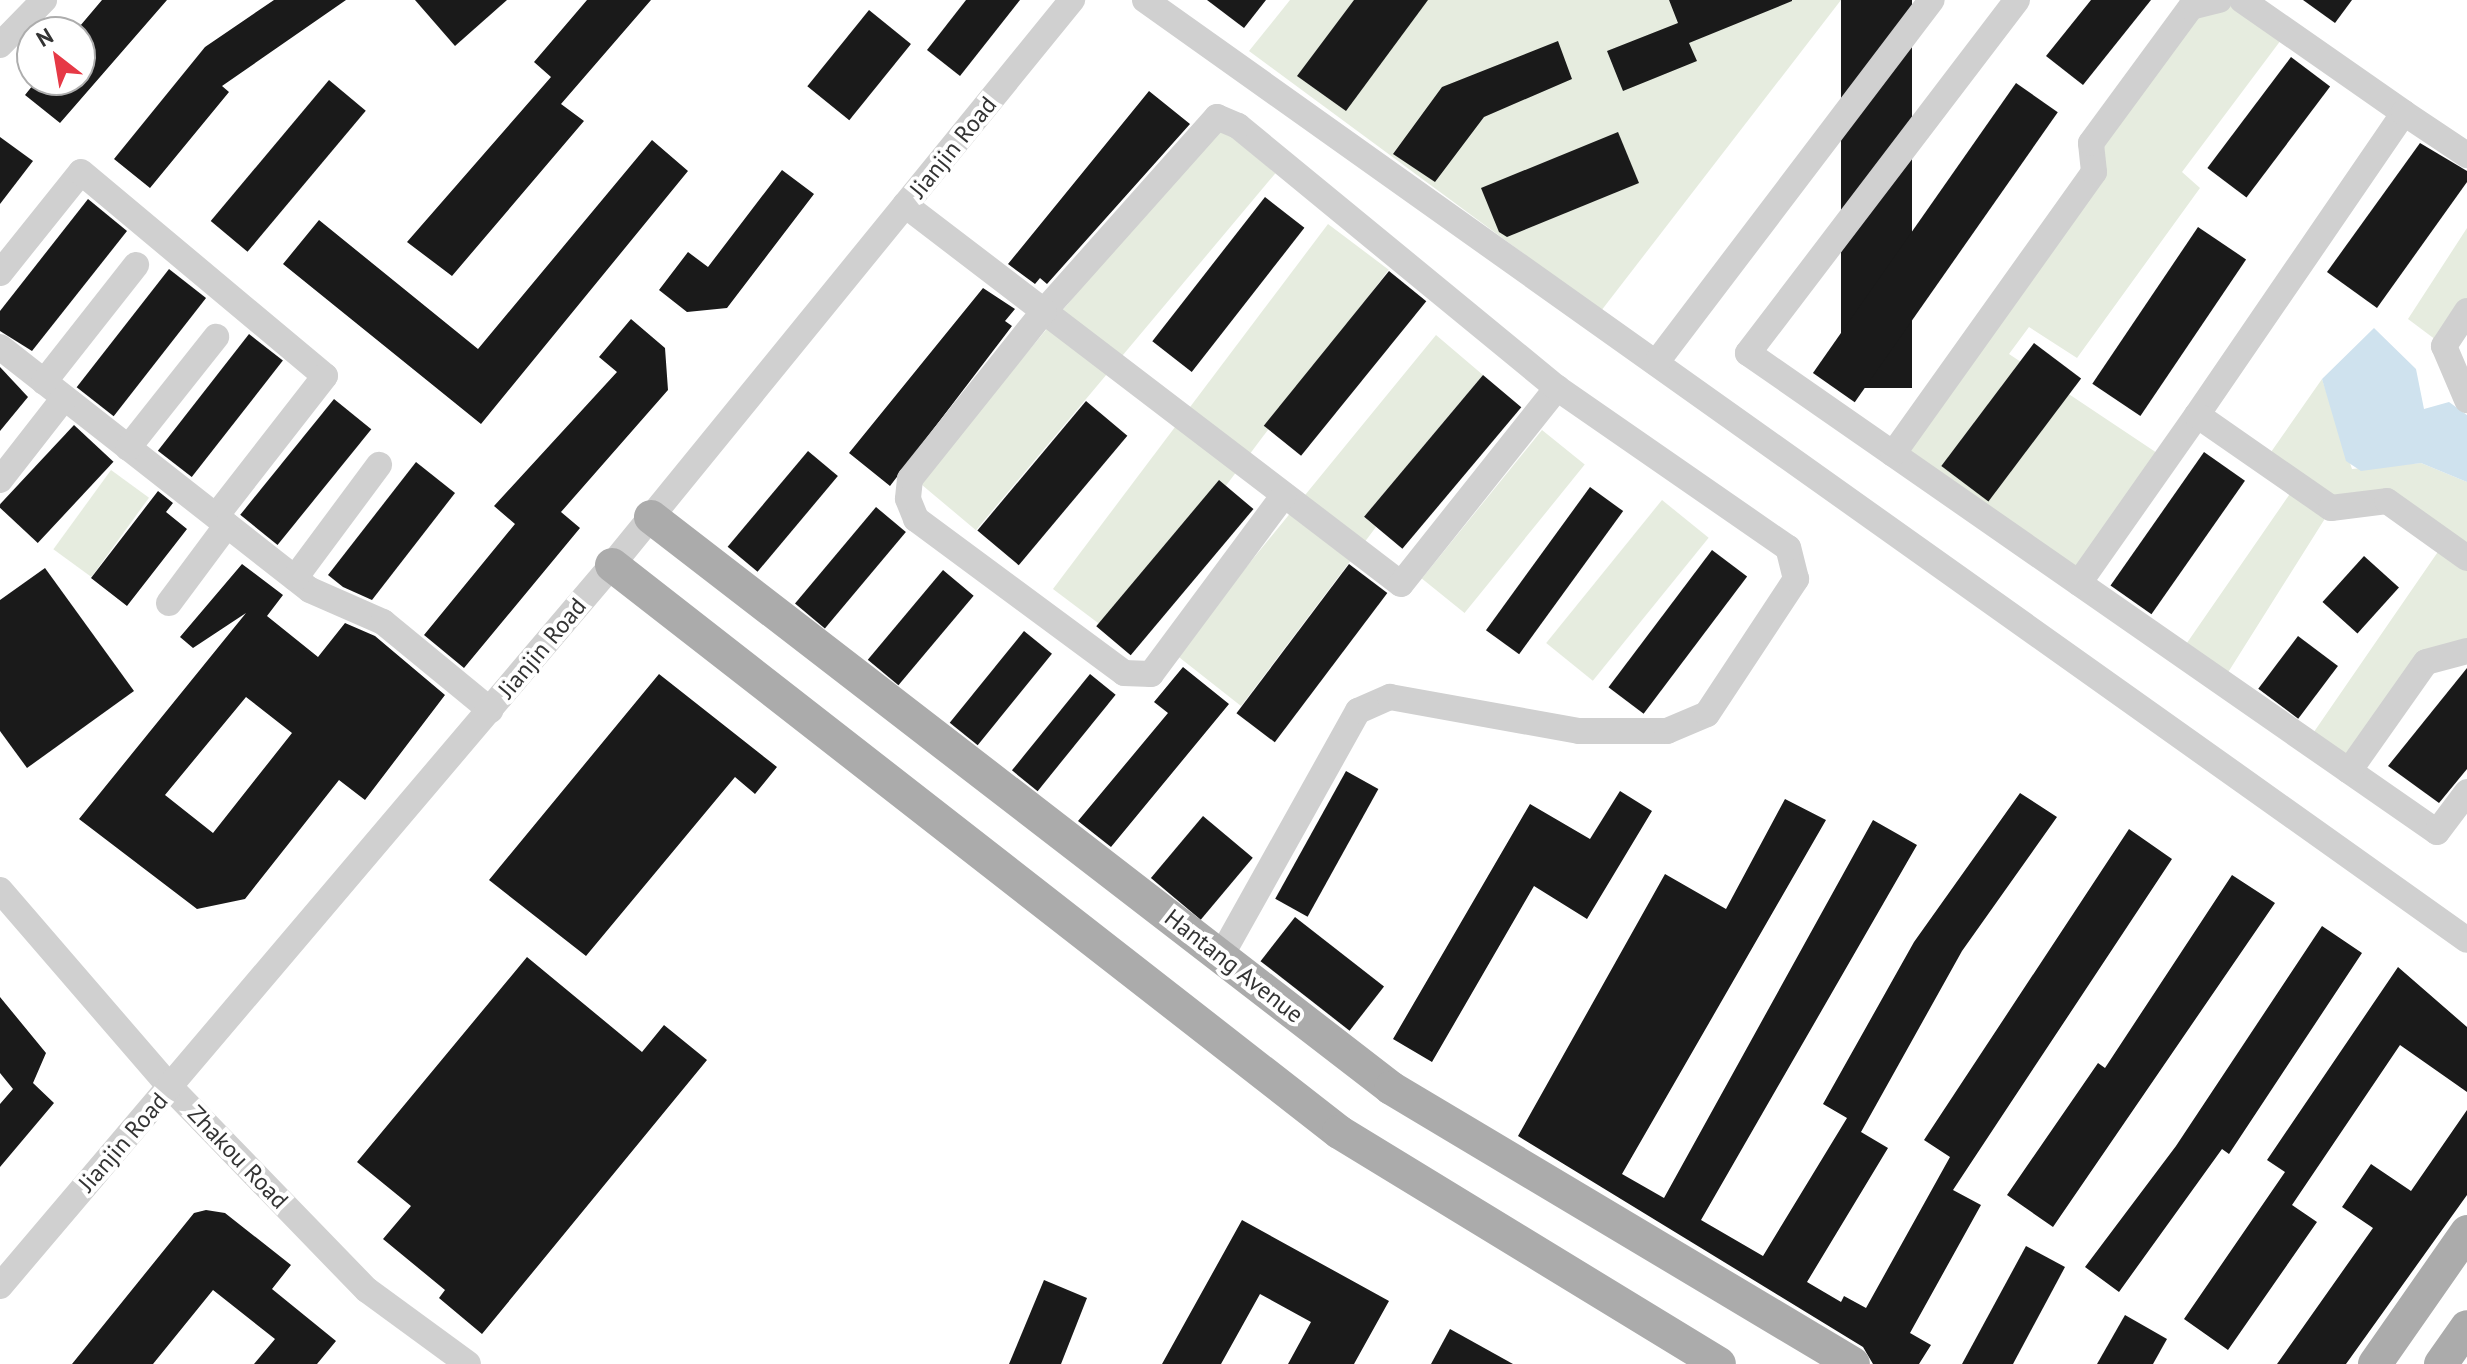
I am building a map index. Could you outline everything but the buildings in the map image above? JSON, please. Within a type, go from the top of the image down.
[{"type":"main road","name":"Hantang Avenue","points":[[651,517],[1391,1088],[1853,1364]]},
{"type":"main road","points":[[612,565],[1339,1132],[1719,1364]]},
{"type":"main road","points":[[2375,1364],[2467,1232]]},
{"type":"main road","points":[[2441,1364],[2467,1327]]},
{"type":"street","points":[[0,45],[44,0]]},
{"type":"street","name":"Jianjin Road","points":[[0,1286],[612,565],[1072,0]]},
{"type":"street","points":[[1145,0],[2467,940]]},
{"type":"street","points":[[1656,363],[1932,0]]},
{"type":"street","points":[[2017,0],[1748,353],[2437,832],[2467,792]]},
{"type":"street","points":[[1893,454],[2094,172],[2091,143],[2191,7],[2219,0]]},
{"type":"street","points":[[2242,0],[2467,155]]},
{"type":"street","points":[[2079,583],[2404,113]]},
{"type":"street","points":[[1221,956],[1358,711],[1390,697],[1579,731],[1667,731],[1707,714],[1796,579],[1788,548],[1557,388],[1238,126],[1217,117],[1044,311],[910,479],[916,519],[1124,673],[1151,674],[1284,495]]},
{"type":"street","points":[[0,273],[81,172],[325,376],[222,520],[169,603]]},
{"type":"street","points":[[905,205],[1401,584],[1557,388]]},
{"type":"street","points":[[0,480],[54,390],[136,265]]},
{"type":"street","points":[[2467,311],[2444,346],[2467,400]]},
{"type":"street","points":[[128,448],[216,337]]},
{"type":"street","points":[[0,347],[295,578],[383,622],[490,710]]},
{"type":"street","points":[[2197,415],[2331,508],[2387,501],[2467,558]]},
{"type":"street","points":[[295,578],[379,465]]},
{"type":"street","points":[[2349,771],[2426,662],[2467,651]]},
{"type":"street","name":"Zhakou Road","points":[[0,890],[171,1088],[367,1290],[468,1364]]},
{"type":"shaded area","points":[[1290,0],[1841,0],[1601,311],[1249,51]]},
{"type":"shaded area","points":[[2219,0],[2287,32],[2182,172],[2200,188],[2077,358],[2029,327],[2009,354],[2166,459],[2079,583],[1893,454],[2094,172],[2091,143],[2191,7]]},
{"type":"shaded area","points":[[1218,125],[1275,173],[976,530],[918,482]]},
{"type":"shaded area","points":[[1328,224],[1389,270],[1114,635],[1053,589]]},
{"type":"shaded area","points":[[2467,228],[2467,311],[2444,346],[2408,319]]},
{"type":"shaded area","points":[[1436,335],[1483,375],[1364,517],[1376,527],[1241,706],[1175,654]]},
{"type":"shaded area","points":[[2322,379],[2352,469],[2421,463],[2467,482],[2467,651],[2426,662],[2349,771],[2307,742],[2444,543],[2387,502],[2331,509],[2222,682],[2180,653],[2296,485],[2264,462]]},
{"type":"shaded area","points":[[1542,430],[1585,465],[1465,613],[1422,578]]},
{"type":"shaded area","points":[[111,470],[149,498],[91,577],[53,549]]},
{"type":"shaded area","points":[[1662,500],[1709,538],[1593,681],[1546,643]]},
{"type":"water","points":[[2374,328],[2416,369],[2424,409],[2449,402],[2467,415],[2467,482],[2421,463],[2361,471],[2346,461],[2322,379]]}]
